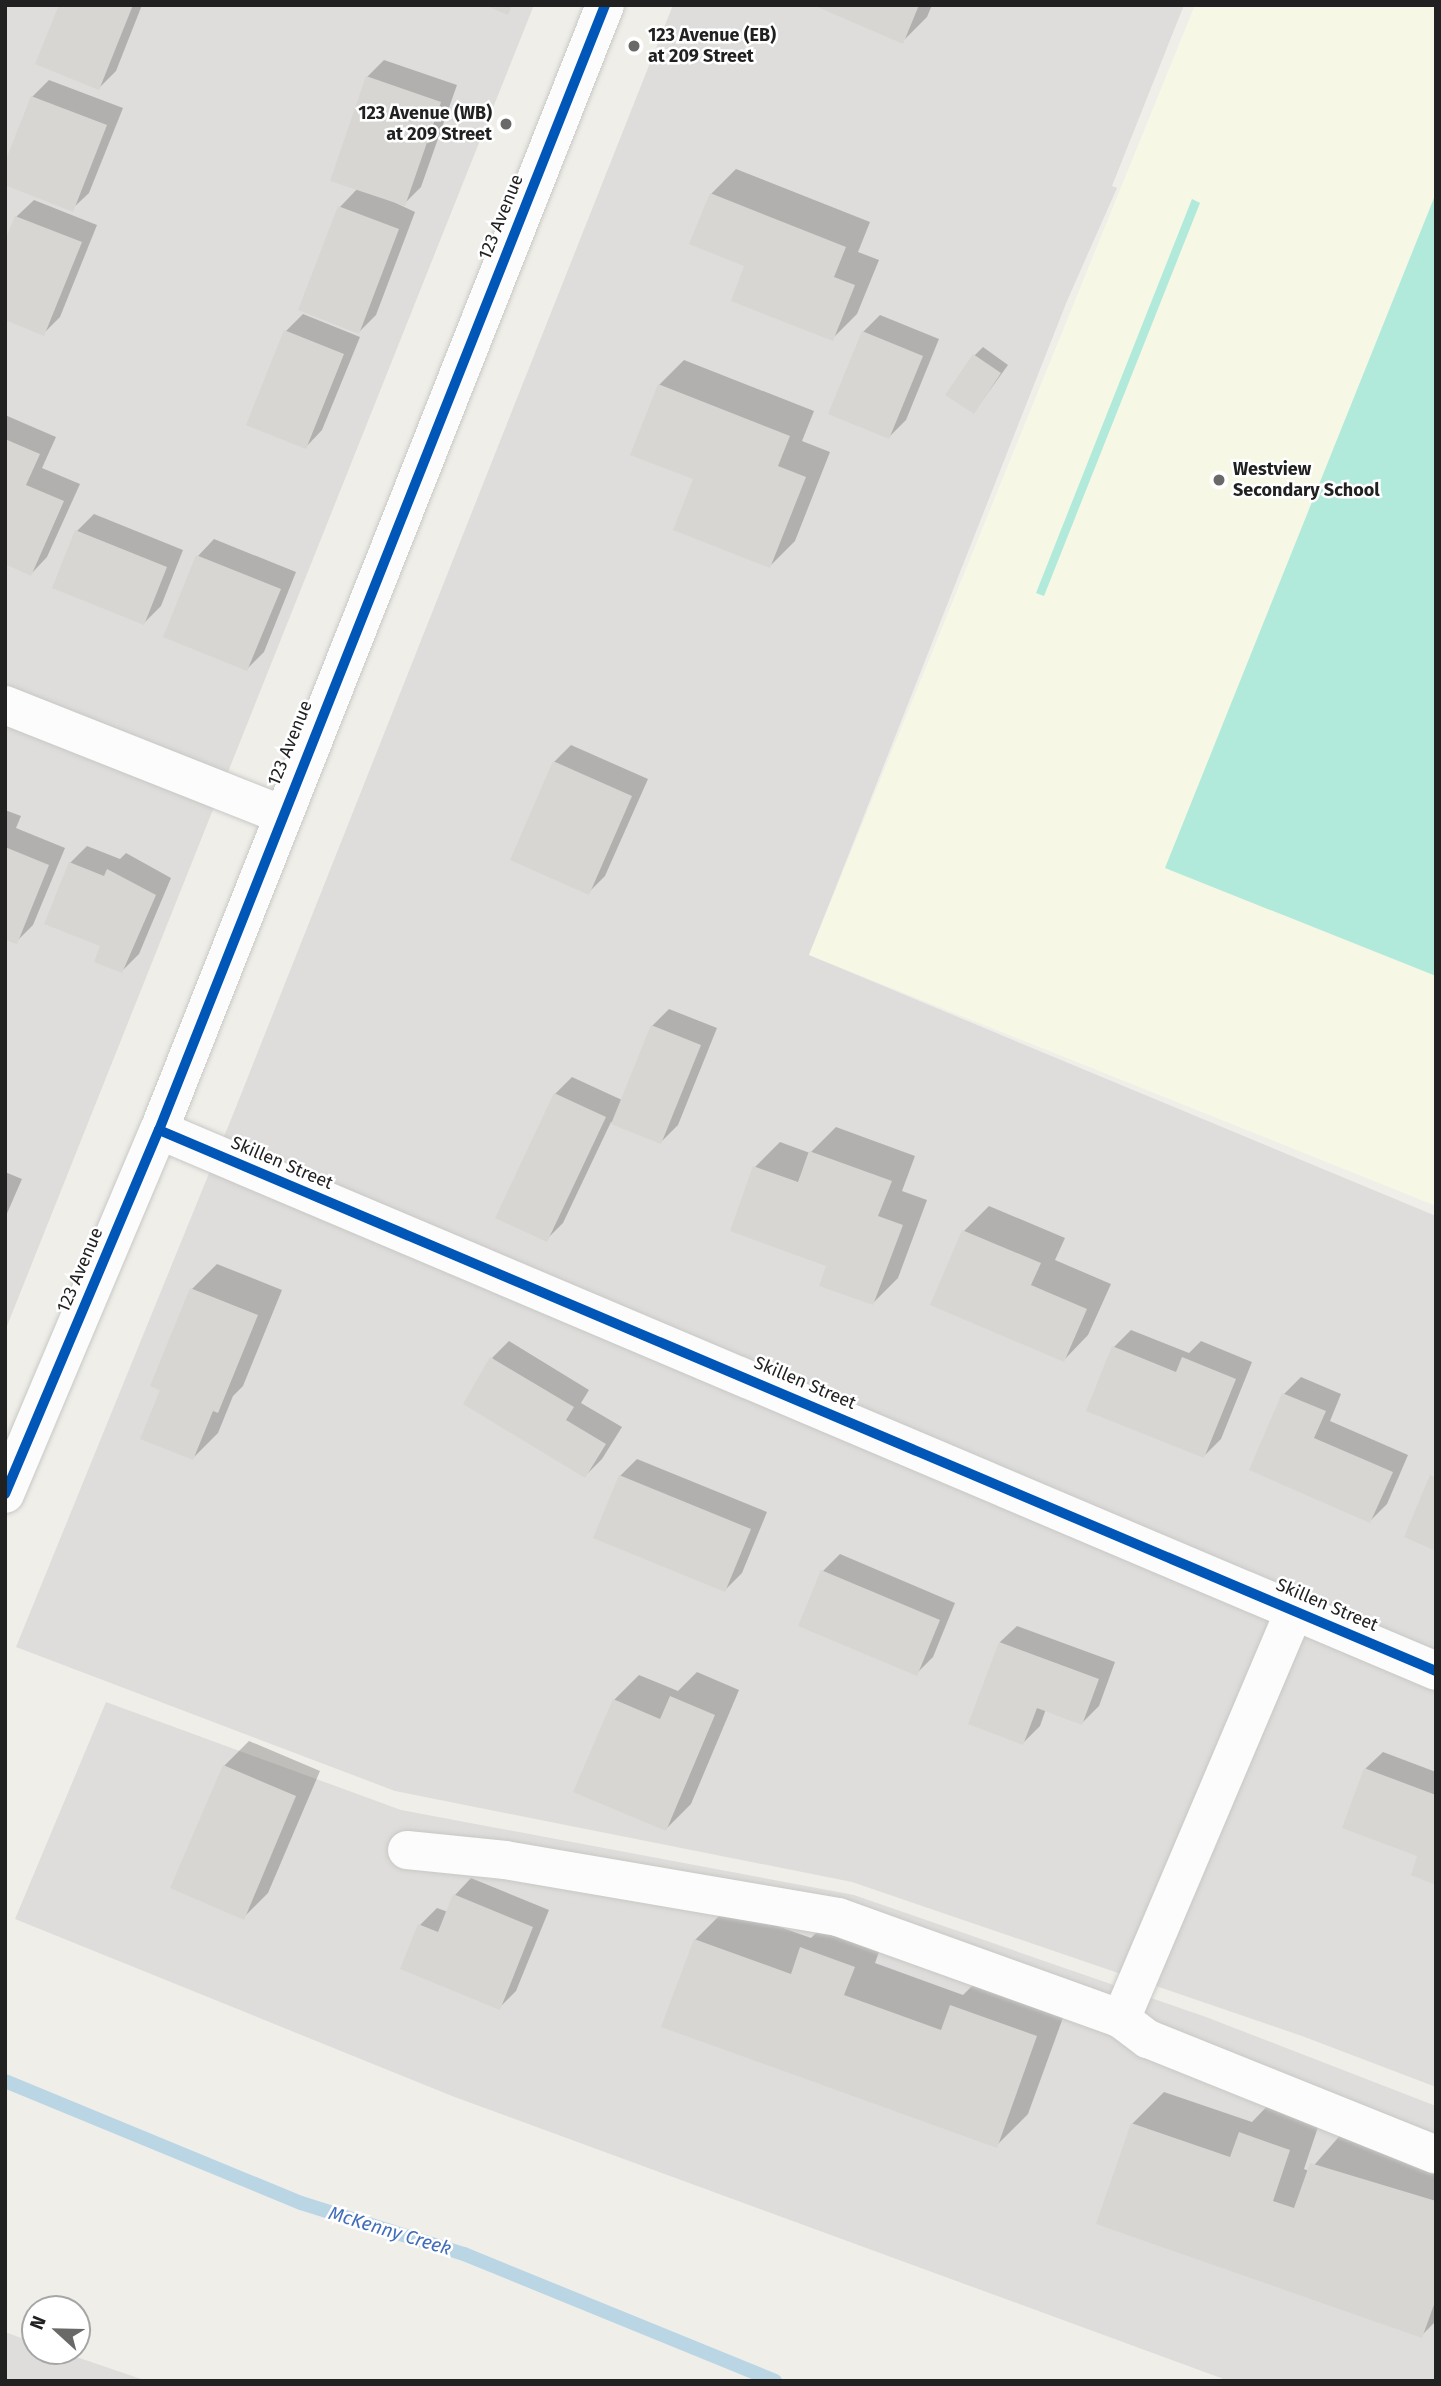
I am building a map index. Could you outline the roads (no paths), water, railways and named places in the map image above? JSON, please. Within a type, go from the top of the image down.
[{"type":"street","name":"123 Avenue","points":[[5,1494],[15,1440],[159,1129],[281,814],[605,5]]},
{"type":"street","points":[[5,705],[281,814]]},
{"type":"street","name":"Skillen Street","points":[[159,1129],[1436,1671]]},
{"type":"street","points":[[1121,2019],[1295,1609]]},
{"type":"street","points":[[407,1850],[505,1860],[838,1917],[1121,2019],[1148,2039],[1436,2155]]},
{"type":"waterway","name":"McKenny Creek","points":[[5,2081],[301,2203],[464,2254],[775,2381]]},
{"type":"place","name":"123 Avenue (EB) at 209 Street","points":[[634,46]]},
{"type":"place","name":"123 Avenue (WB) at 209 Street","points":[[506,124]]},
{"type":"place","name":"Westview Secondary School","points":[[1219,480]]}]
